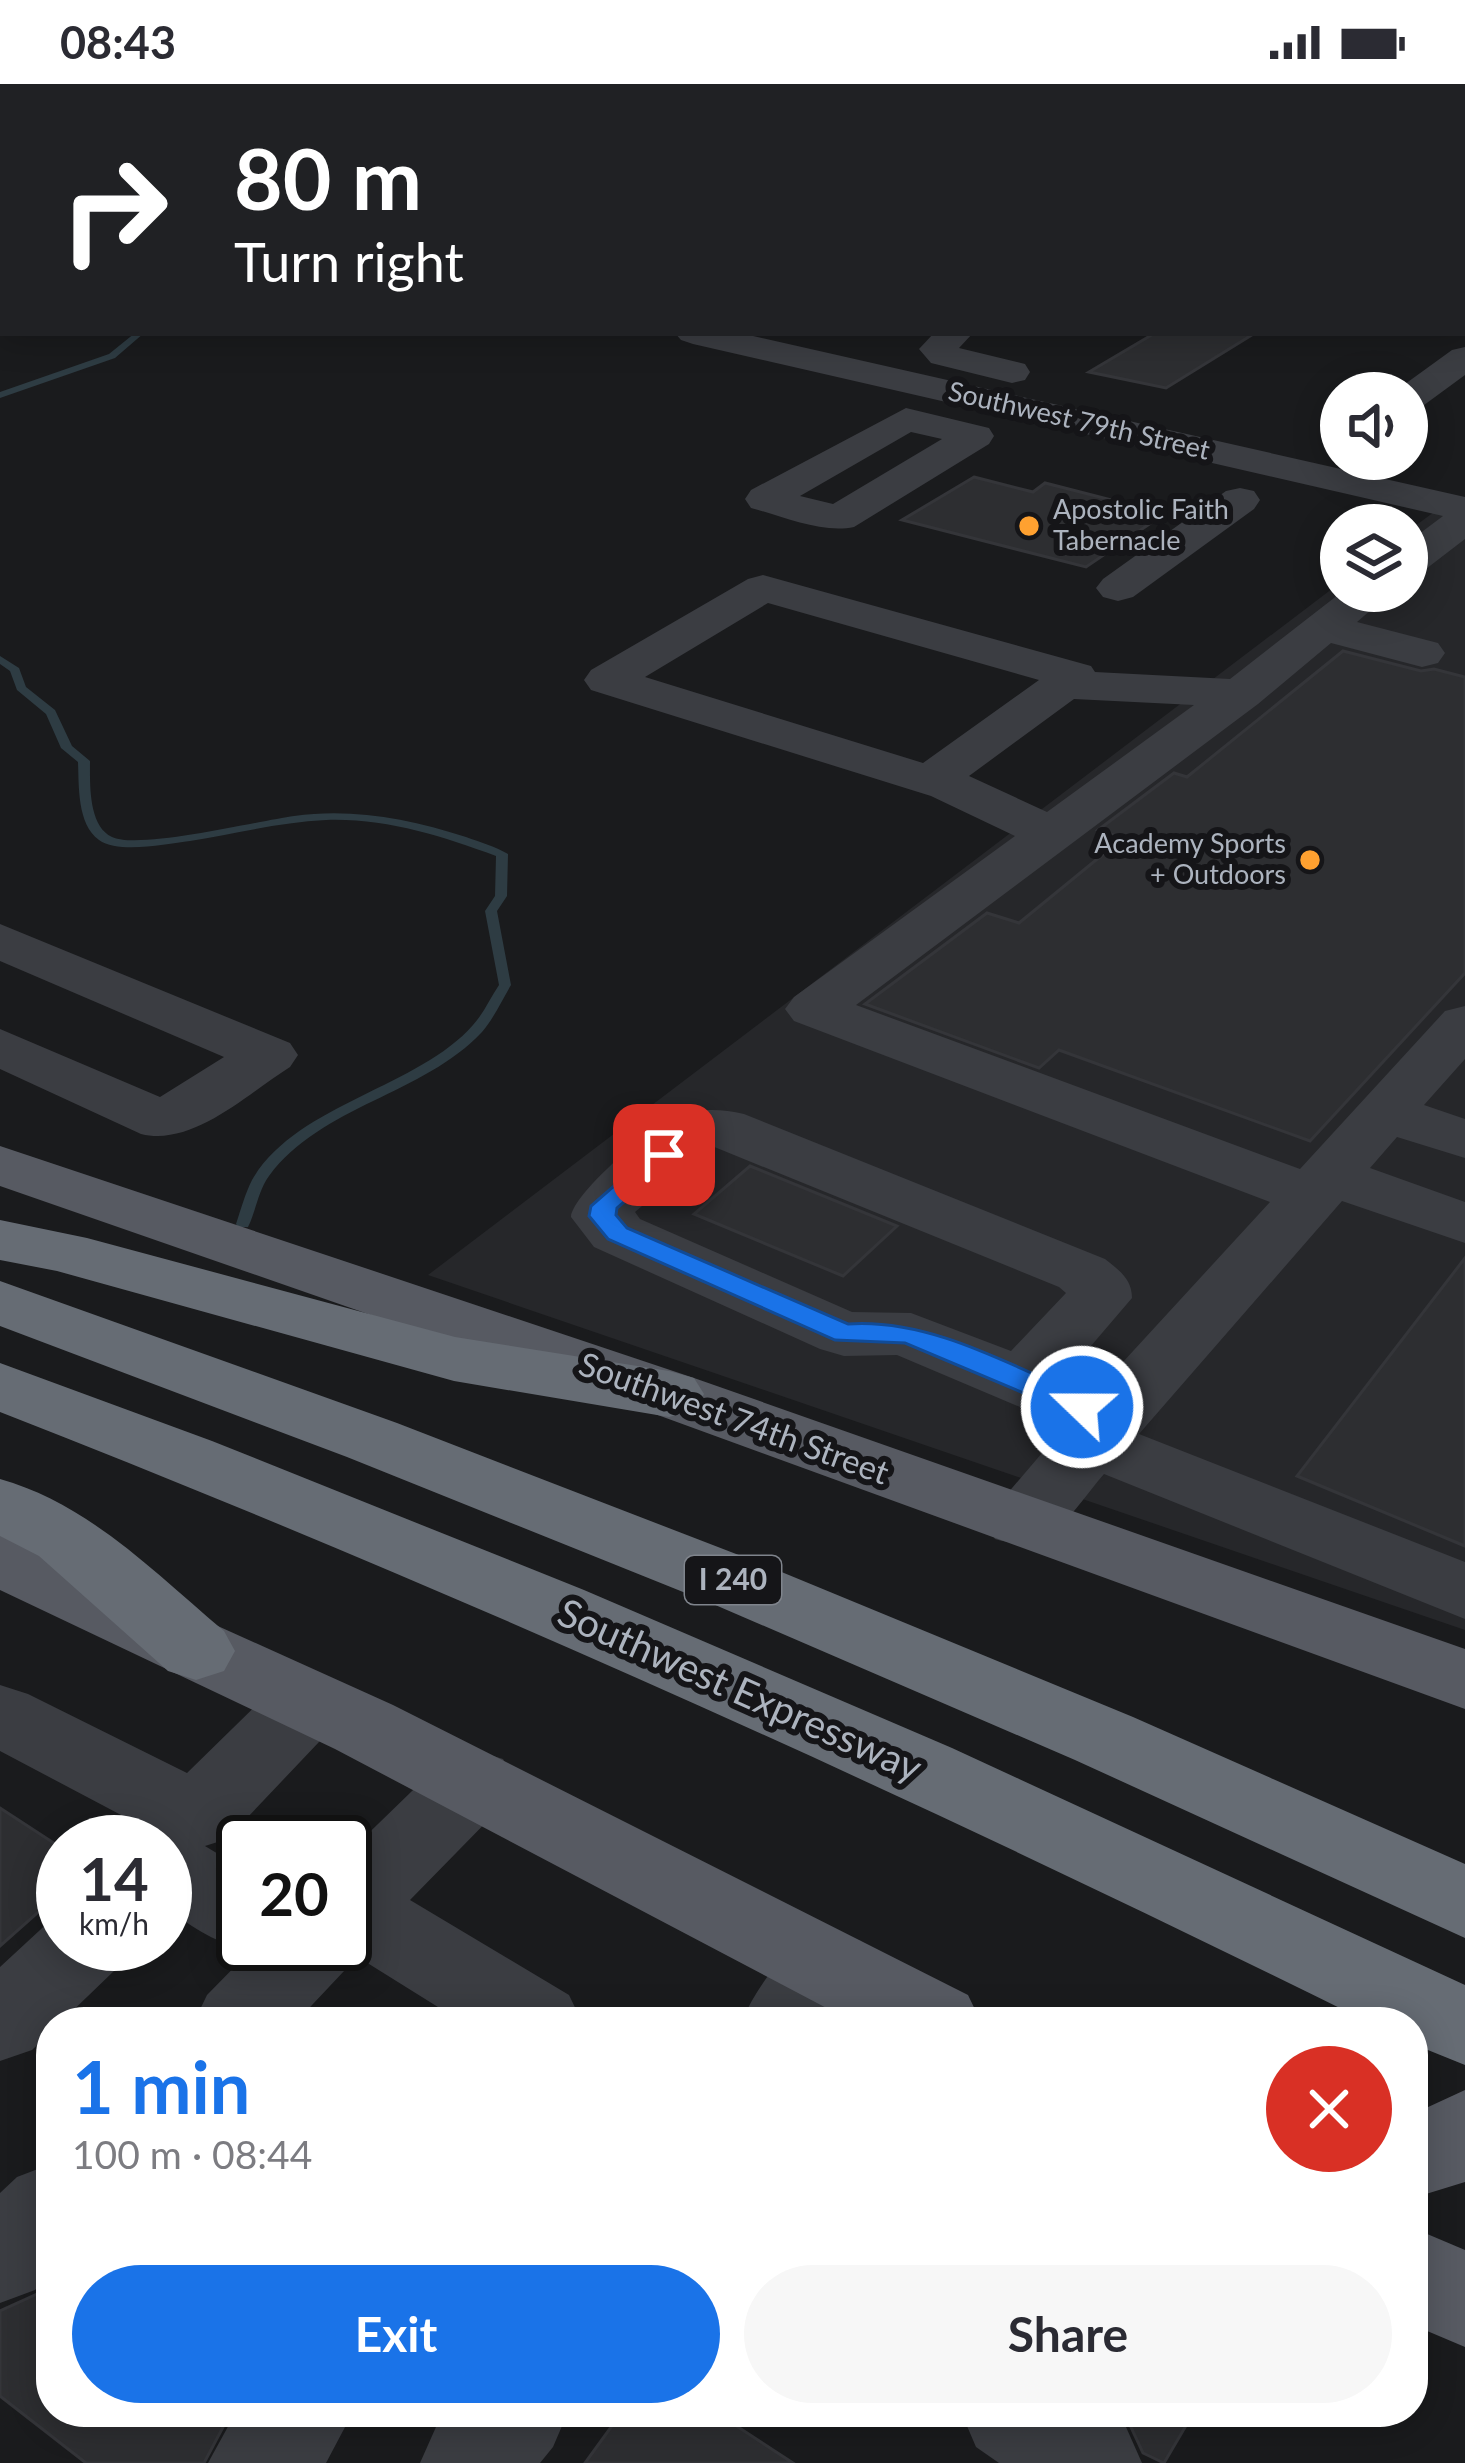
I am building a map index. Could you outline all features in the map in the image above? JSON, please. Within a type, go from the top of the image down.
[{"type":"highway","points":[[0,1240],[64,1252],[454,1359],[669,1394]]},
{"type":"highway","name":"I 240","points":[[0,1302],[247,1391],[825,1616],[1458,1899]]},
{"type":"highway","name":"Southwest Expressway","points":[[0,1386],[200,1461],[692,1669],[1064,1833],[1424,2007]]},
{"type":"highway","points":[[0,1504],[65,1538],[196,1651]]},
{"type":"main road","name":"Southwest 74th Street","points":[[0,1165],[669,1394],[1465,1681]]},
{"type":"main road","points":[[0,1559],[474,1782],[808,1994],[867,2007]]},
{"type":"main road","points":[[1428,2152],[1465,2131]]},
{"type":"main road","points":[[1428,2282],[1465,2301]]},
{"type":"street","name":"Southwest 79th Street","points":[[703,336],[1021,428],[1284,468],[1461,523]]},
{"type":"street","points":[[952,336],[937,349],[963,362],[1319,439]]},
{"type":"street","points":[[1428,385],[1465,358]]},
{"type":"street","points":[[975,436],[1021,428]]},
{"type":"street","points":[[1118,588],[1284,468]]},
{"type":"street","points":[[1196,489],[1240,500]]},
{"type":"street","points":[[1428,547],[1461,523]]},
{"type":"street","points":[[763,588],[1075,676],[1064,684],[930,781],[607,680],[763,588]]},
{"type":"street","points":[[1343,612],[1240,694],[814,1009],[1321,1185],[1465,1224]]},
{"type":"street","points":[[1323,627],[1446,648]]},
{"type":"street","points":[[1064,684],[1240,694]]},
{"type":"street","points":[[934,778],[1052,834]]},
{"type":"street","points":[[0,941],[269,1055],[164,1121],[0,1047]]},
{"type":"street","points":[[1022,1520],[1465,1023]]},
{"type":"street","points":[[1385,1112],[1465,1140]]},
{"type":"street","points":[[1021,1382],[1099,1298],[1099,1287],[1082,1273],[722,1127],[694,1130],[604,1206],[603,1216],[617,1233],[844,1334],[882,1330],[911,1335],[1021,1382],[1102,1430],[1465,1592]]},
{"type":"street","points":[[192,1828],[309,1702]]},
{"type":"street","points":[[0,1715],[135,1815]]},
{"type":"street","points":[[372,1872],[474,1782]]},
{"type":"street","points":[[372,1954],[501,2007]]},
{"type":"street","points":[[0,2023],[55,1971]]},
{"type":"street","points":[[249,2007],[277,1971]]},
{"type":"street","points":[[0,2258],[36,2223]]},
{"type":"street","points":[[261,2463],[289,2427]]},
{"type":"street","points":[[473,2463],[505,2427]]},
{"type":"street","points":[[522,2427],[531,2463]]},
{"type":"street","points":[[1035,2427],[1089,2463]]},
{"type":"shaded area","points":[[1434,512],[1465,519],[1465,1630],[428,1275],[1320,598],[1320,612],[1428,612],[1428,516]]},
{"type":"building","points":[[1150,336],[1250,336],[1166,388],[1089,372]]},
{"type":"building","points":[[974,477],[1033,492],[1045,483],[1108,499],[1096,507],[1154,521],[1086,567],[902,520]]},
{"type":"building","points":[[1343,651],[1465,677],[1465,973],[1310,1141],[1059,1050],[1039,1068],[865,1004],[987,913],[1019,923],[1123,838],[1098,830],[1174,773],[1187,777]]},
{"type":"building","points":[[750,1166],[897,1226],[843,1276],[694,1214]]},
{"type":"building","points":[[1465,1258],[1465,1546],[1297,1476]]},
{"type":"building","points":[[0,1808],[36,1831],[36,1914],[0,1946]]},
{"type":"building","points":[[36,2294],[36,2424],[0,2396],[0,2311]]},
{"type":"building","points":[[40,2427],[223,2427],[204,2463],[86,2463]]},
{"type":"building","points":[[611,2427],[738,2427],[793,2463],[585,2463]]},
{"type":"building","points":[[1131,2427],[1185,2427],[1164,2463],[1143,2453]]},
{"type":"waterway","points":[[0,395],[112,356],[136,336]]},
{"type":"waterway","points":[[0,659],[15,670],[21,688],[51,712],[67,748],[84,761],[89,814],[105,839],[167,841],[296,819],[352,817],[426,829],[502,854],[501,896],[491,911],[505,985],[482,1022],[450,1052],[340,1113],[288,1149],[261,1177],[243,1224]]},
{"type":"place","name":"Apostolic Faith Tabernacle","points":[[1029,526]]},
{"type":"place","name":"Academy Sports + Outdoors","points":[[1310,860]]},
{"type":"route","points":[[664,1155],[604,1206],[603,1216],[617,1233],[844,1334],[882,1330],[911,1335],[1082,1407]]}]
